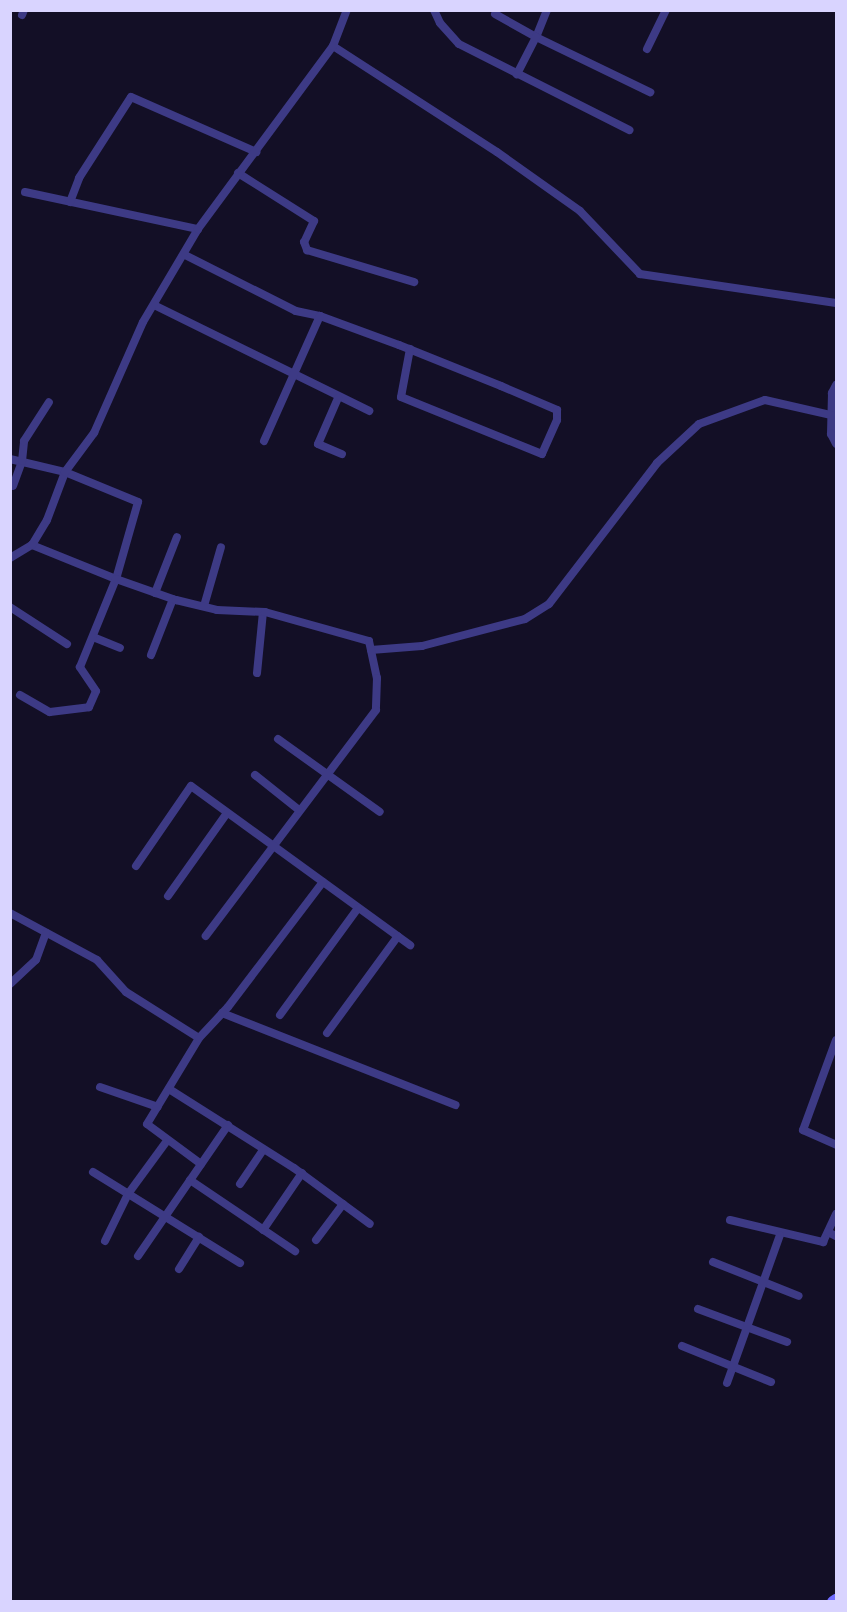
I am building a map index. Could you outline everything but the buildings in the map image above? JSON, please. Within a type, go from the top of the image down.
[{"type":"street","points":[[10,558],[32,545],[47,520],[65,472],[94,434],[154,305],[198,229],[333,46],[346,10]]},
{"type":"street","points":[[434,10],[459,44],[629,130]]},
{"type":"street","points":[[518,74],[547,10]]},
{"type":"street","points":[[648,49],[666,10]]},
{"type":"street","points":[[495,14],[536,37],[650,92]]},
{"type":"street","points":[[333,46],[580,211],[640,274],[837,303]]},
{"type":"street","points":[[70,202],[79,178],[131,97],[256,152]]},
{"type":"street","points":[[238,173],[314,221],[304,242],[307,250],[414,282]]},
{"type":"street","points":[[25,192],[198,229]]},
{"type":"street","points":[[185,255],[296,311],[320,316],[410,349],[557,410],[557,420],[542,454],[401,397],[410,349]]},
{"type":"street","points":[[154,305],[369,411]]},
{"type":"street","points":[[264,441],[320,316]]},
{"type":"street","points":[[837,386],[831,415],[831,434],[837,444]]},
{"type":"street","points":[[339,398],[318,444],[342,454]]},
{"type":"street","points":[[371,650],[422,646],[525,619],[549,604],[657,463],[699,424],[765,400],[831,415]]},
{"type":"street","points":[[13,486],[22,461],[24,441],[49,402]]},
{"type":"street","points":[[10,459],[65,472],[138,502],[117,579],[80,667],[96,691],[89,707],[50,712],[20,695]]},
{"type":"street","points":[[155,592],[177,537]]},
{"type":"street","points":[[32,545],[173,599],[204,606],[263,612],[369,641],[377,678],[376,710],[272,845],[206,936]]},
{"type":"street","points":[[204,606],[221,547]]},
{"type":"street","points":[[151,655],[173,599]]},
{"type":"street","points":[[10,607],[67,644]]},
{"type":"street","points":[[257,673],[263,612]]},
{"type":"street","points":[[93,637],[120,648]]},
{"type":"street","points":[[278,739],[380,812]]},
{"type":"street","points":[[255,775],[299,810]]},
{"type":"street","points":[[136,866],[191,786],[410,945]]},
{"type":"street","points":[[168,896],[227,813]]},
{"type":"street","points":[[201,1164],[166,1142],[147,1124],[200,1038],[222,1013],[322,882]]},
{"type":"street","points":[[280,1015],[358,908]]},
{"type":"street","points":[[10,913],[97,960],[126,992],[200,1038]]},
{"type":"street","points":[[10,984],[36,960],[46,933]]},
{"type":"street","points":[[327,1033],[398,936]]},
{"type":"street","points":[[222,1013],[455,1105]]},
{"type":"street","points":[[837,1040],[803,1130],[837,1145]]},
{"type":"street","points":[[100,1087],[158,1107]]},
{"type":"street","points":[[169,1089],[302,1173],[370,1224]]},
{"type":"street","points":[[138,1256],[228,1125]]},
{"type":"street","points":[[105,1241],[128,1194],[166,1142]]},
{"type":"street","points":[[240,1184],[263,1150]]},
{"type":"street","points":[[93,1172],[166,1215],[240,1263]]},
{"type":"street","points":[[263,1230],[302,1173]]},
{"type":"street","points":[[190,1180],[295,1251]]},
{"type":"street","points":[[316,1240],[343,1204]]},
{"type":"street","points":[[730,1220],[780,1235],[823,1242],[837,1214]]},
{"type":"street","points":[[828,1232],[837,1236]]},
{"type":"street","points":[[727,1383],[780,1235]]},
{"type":"street","points":[[179,1269],[199,1237]]},
{"type":"street","points":[[713,1262],[799,1296]]},
{"type":"street","points":[[698,1309],[787,1342]]},
{"type":"street","points":[[682,1346],[771,1382]]}]
